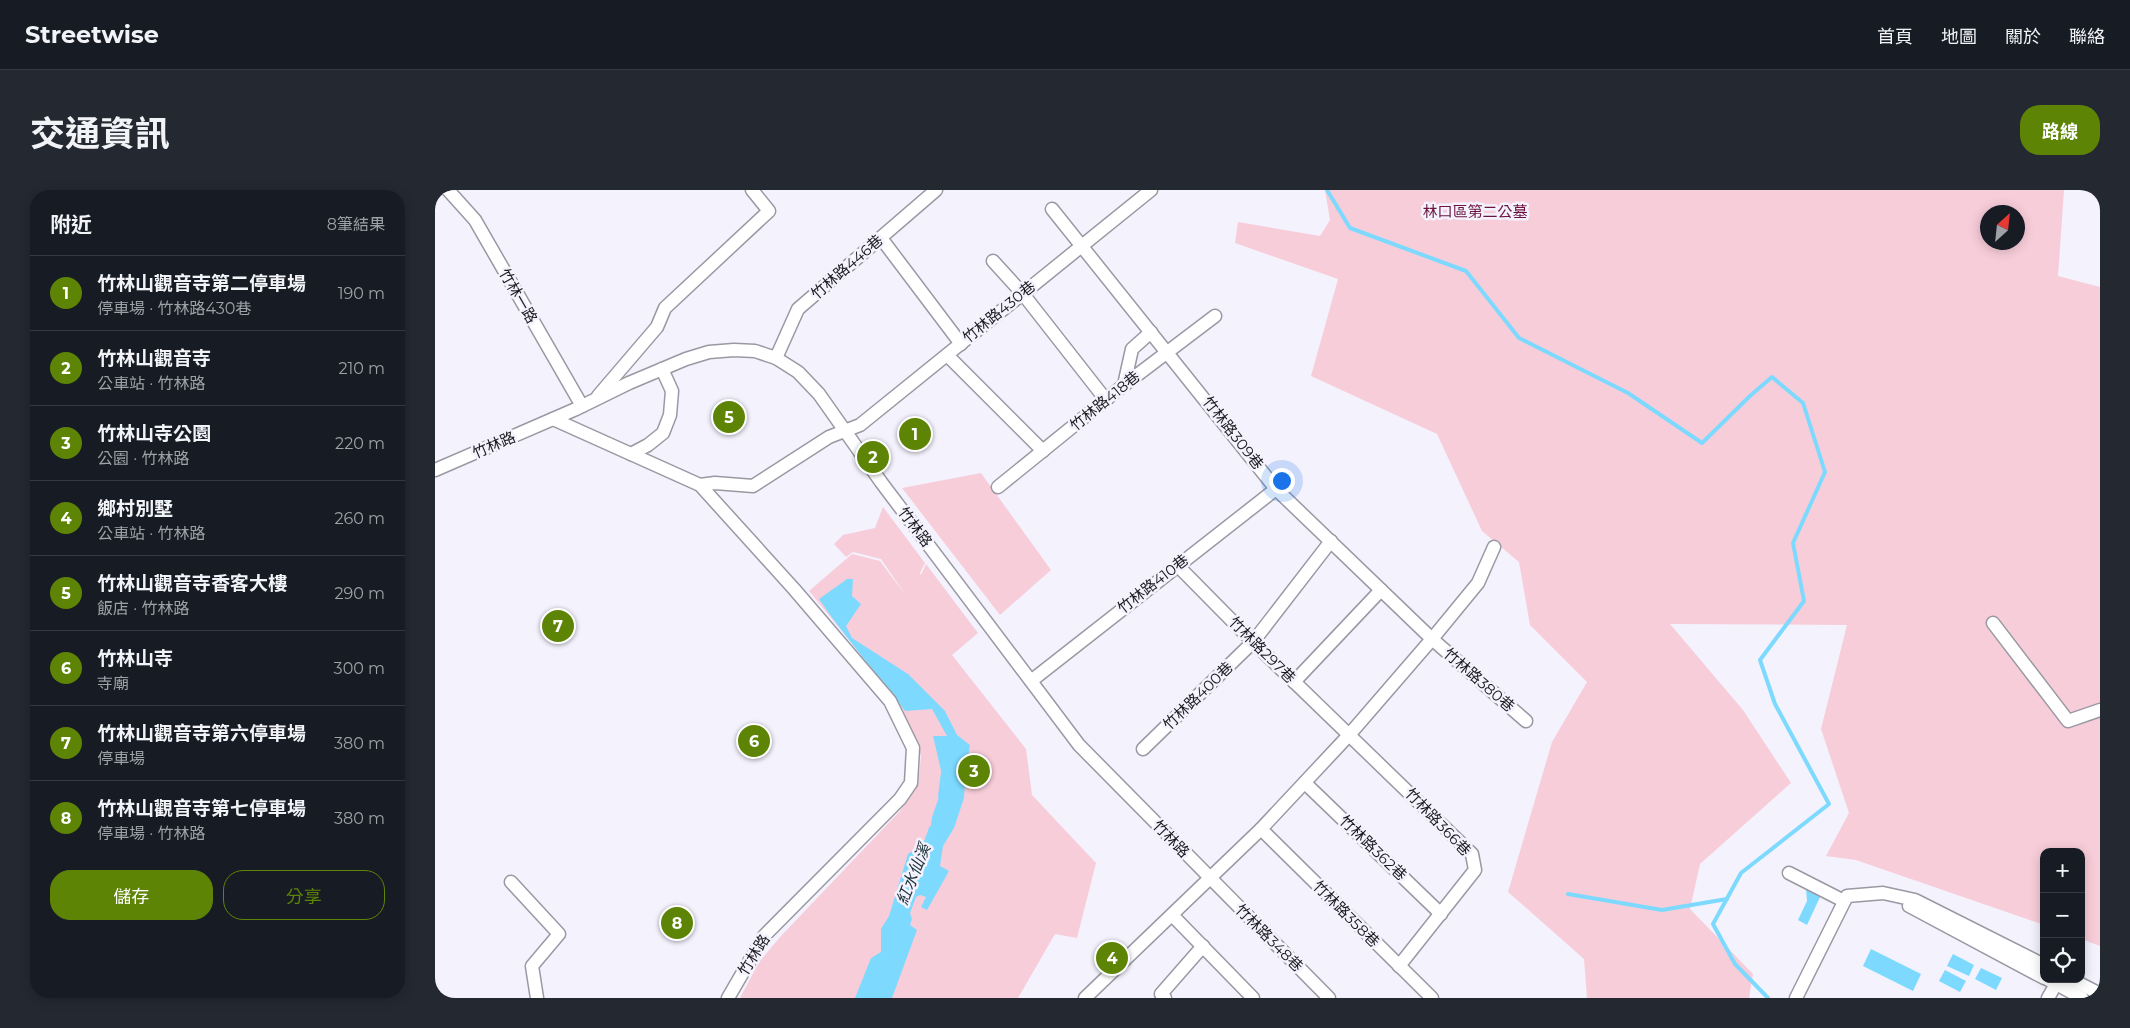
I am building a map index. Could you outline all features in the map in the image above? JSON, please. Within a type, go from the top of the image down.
[{"type":"street","name":"竹林一路","points":[[448,190],[475,220],[588,403]]},
{"type":"street","name":"竹林路446巷","points":[[776,358],[798,309],[936,190]]},
{"type":"street","name":"竹林路430巷","points":[[700,485],[715,483],[753,486],[829,438],[860,426],[1151,190]]},
{"type":"street","points":[[588,403],[657,326],[665,308],[769,212],[755,191]]},
{"type":"street","name":"竹林路309巷","points":[[1053,209],[1277,489],[1432,640]]},
{"type":"street","points":[[881,238],[961,344]]},
{"type":"street","points":[[993,261],[1023,294],[1106,400]]},
{"type":"street","name":"竹林路418巷","points":[[998,487],[1215,316]]},
{"type":"street","points":[[1124,386],[1132,349],[1151,332]]},
{"type":"street","name":"竹林路","points":[[435,470],[662,369],[709,352],[755,351],[776,358],[798,372],[814,388],[881,482],[1079,745],[1209,878]]},
{"type":"street","points":[[947,355],[1043,451]]},
{"type":"street","points":[[631,454],[649,446],[663,433],[670,415],[672,391],[662,369]]},
{"type":"street","name":"竹林路","points":[[553,419],[700,485],[794,589],[890,701],[913,748],[911,783],[900,799],[764,936],[728,998]]},
{"type":"street","name":"竹林路410巷","points":[[1031,681],[1177,565],[1277,489]]},
{"type":"street","name":"竹林路400巷","points":[[1143,749],[1253,642],[1331,541]]},
{"type":"street","points":[[1085,998],[1261,829],[1349,735],[1432,640],[1478,583],[1494,548]]},
{"type":"street","name":"竹林路297巷","points":[[1177,565],[1349,735]]},
{"type":"street","points":[[1294,682],[1381,590]]},
{"type":"street","points":[[1993,623],[2068,721],[2100,710]]},
{"type":"street","name":"竹林路380巷","points":[[1432,640],[1526,721]]},
{"type":"street","name":"竹林路366巷","points":[[1349,735],[1472,854],[1475,870],[1399,966]]},
{"type":"street","name":"竹林路362巷","points":[[1305,783],[1441,914]]},
{"type":"street","name":"竹林路358巷","points":[[1261,829],[1432,998]]},
{"type":"street","points":[[1789,873],[1844,901]]},
{"type":"street","name":"竹林路348巷","points":[[1209,878],[1329,998]]},
{"type":"street","points":[[511,882],[559,934],[532,966],[537,998]]},
{"type":"street","points":[[1883,892],[2040,975]]},
{"type":"street","points":[[1796,998],[1847,896],[1883,892],[1915,900],[2040,963]]},
{"type":"street","points":[[1172,914],[1253,998]]},
{"type":"street","points":[[1165,998],[1161,994],[1203,946]]},
{"type":"street","points":[[2048,998],[2049,983]]},
{"type":"street","points":[[2054,983],[2082,998]]},
{"type":"street","points":[[2079,983],[2100,994]]},
{"type":"green space","name":"林口區第二公墓","points":[[1325,190],[2064,190],[2058,276],[2100,287],[2100,946],[2085,940],[2085,848],[2040,848],[2040,924],[1856,860],[1826,856],[1849,813],[1821,729],[1847,625],[1670,624],[1743,710],[1791,783],[1700,864],[1690,909],[1753,974],[1749,998],[1587,998],[1584,959],[1508,892],[1552,742],[1587,682],[1530,625],[1519,562],[1482,531],[1437,434],[1311,376],[1338,279],[1235,243],[1238,222],[1320,236],[1330,220]]},
{"type":"green space","points":[[981,473],[1051,570],[1000,615],[902,488]]},
{"type":"green space","points":[[883,507],[925,563],[920,573],[921,575],[926,564],[978,633],[952,655],[1026,749],[1032,795],[1096,863],[1077,938],[1055,934],[1018,998],[740,998],[759,962],[781,936],[900,811],[918,785],[921,756],[910,725],[886,685],[809,591],[852,554],[880,561],[907,597],[881,559],[853,552],[846,557],[834,544],[843,535],[875,528]]},
{"type":"water","points":[[847,579],[853,579],[852,596],[861,604],[846,626],[852,638],[908,674],[945,711],[957,735],[970,745],[964,798],[954,828],[943,846],[940,866],[949,871],[927,910],[921,907],[926,897],[920,895],[916,897],[910,913],[912,919],[910,925],[917,930],[892,998],[855,998],[871,958],[881,952],[881,929],[889,916],[908,854],[929,840],[932,817],[944,783],[933,736],[947,736],[932,709],[905,711],[839,628],[819,599]]},
{"type":"water","points":[[1806,888],[1821,895],[1807,925],[1798,920],[1807,901]]},
{"type":"water","points":[[1871,949],[1921,974],[1913,991],[1863,966]]},
{"type":"water","points":[[1953,954],[1974,965],[1969,976],[1947,966]]},
{"type":"water","points":[[1981,968],[2002,978],[1996,990],[1975,979]]},
{"type":"water","points":[[1945,970],[1966,981],[1960,992],[1939,981]]},
{"type":"waterway","points":[[1327,190],[1350,228],[1466,271],[1519,338],[1628,393],[1702,443],[1772,377],[1803,403],[1825,472],[1793,543],[1804,601],[1760,660],[1775,704],[1829,804],[1741,873],[1713,924],[1735,964],[1768,998]]},
{"type":"waterway","name":"紅水仙溪","points":[[940,797],[943,772]]},
{"type":"waterway","name":"紅水仙溪","points":[[925,845],[931,828]]},
{"type":"waterway","points":[[1568,894],[1662,910],[1727,899]]},
{"type":"place","name":"竹林山觀音寺香客大樓","points":[[729,417]]},
{"type":"place","name":"竹林山觀音寺第二停車場","points":[[915,434]]},
{"type":"place","name":"竹林山觀音寺","points":[[873,457]]},
{"type":"place","name":"竹林山觀音寺第六停車場","points":[[558,626]]},
{"type":"place","name":"竹林山寺","points":[[754,741]]},
{"type":"place","name":"竹林山寺公園","points":[[974,771]]},
{"type":"place","name":"竹林山觀音寺第七停車場","points":[[677,923]]},
{"type":"place","name":"鄉村別墅","points":[[1112,958]]}]
